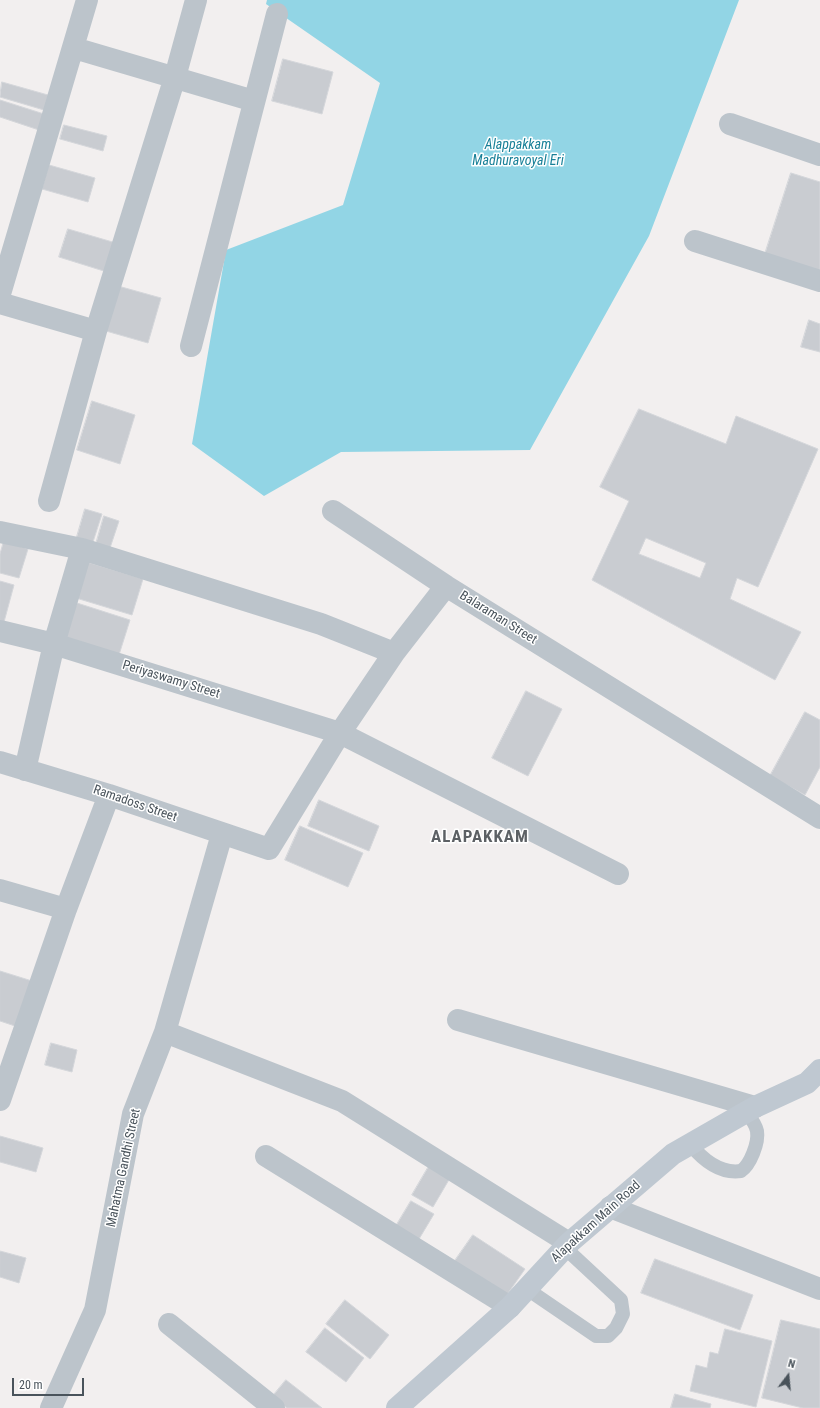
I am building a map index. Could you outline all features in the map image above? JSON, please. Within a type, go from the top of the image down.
[{"type":"main road","name":"Alapakkam Main Road","points":[[397,1408],[510,1307],[567,1246],[610,1207],[673,1154],[751,1109],[807,1082],[820,1070]]},
{"type":"street","points":[[0,294],[87,0]]},
{"type":"street","points":[[49,501],[96,331],[175,77],[196,0]]},
{"type":"street","points":[[191,346],[277,14]]},
{"type":"street","points":[[74,48],[254,101]]},
{"type":"street","points":[[730,124],[820,155]]},
{"type":"street","points":[[694,241],[820,281]]},
{"type":"street","points":[[0,303],[96,331]]},
{"type":"street","points":[[333,511],[446,586]]},
{"type":"street","points":[[0,532],[82,549],[320,624],[394,653]]},
{"type":"street","points":[[25,770],[54,644],[82,549]]},
{"type":"street","name":"Balaraman Street","points":[[269,849],[340,732],[394,653],[446,586],[820,818]]},
{"type":"street","name":"Periyaswamy Street","points":[[0,631],[54,644],[340,732],[618,874]]},
{"type":"street","name":"Ramadoss Street","points":[[0,762],[109,794],[269,849]]},
{"type":"street","points":[[0,1100],[66,909],[109,794]]},
{"type":"street","name":"Mahatma Gandhi Street","points":[[51,1408],[95,1310],[133,1114],[165,1032],[222,834]]},
{"type":"street","points":[[0,890],[66,909]]},
{"type":"street","points":[[458,1020],[751,1109]]},
{"type":"street","points":[[165,1032],[342,1101],[567,1246]]},
{"type":"street","points":[[266,1156],[510,1307]]},
{"type":"street","points":[[610,1207],[820,1289]]},
{"type":"street","points":[[169,1324],[274,1408]]},
{"type":"lane","points":[[690,1144],[697,1153],[714,1166],[723,1170],[741,1172],[747,1167],[757,1138],[757,1131],[751,1109]]},
{"type":"lane","points":[[527,1289],[596,1336],[608,1336],[616,1328],[623,1314],[622,1300],[567,1246]]},
{"type":"water","name":"Alappakkam Madhuravoyal Eri","points":[[267,0],[739,0],[649,236],[530,450],[341,452],[264,496],[192,444],[226,250],[343,205],[380,83],[266,4]]},
{"type":"building","points":[[283,59],[333,72],[322,114],[272,101]]},
{"type":"building","points":[[2,82],[48,95],[44,110],[0,97]]},
{"type":"building","points":[[0,100],[44,114],[39,130],[0,117]]},
{"type":"building","points":[[64,125],[107,136],[103,151],[60,139]]},
{"type":"building","points":[[49,165],[95,178],[88,202],[42,189]]},
{"type":"building","points":[[791,173],[820,182],[820,271],[765,254]]},
{"type":"building","points":[[68,229],[116,243],[107,272],[59,257]]},
{"type":"building","points":[[118,286],[161,298],[148,343],[106,331]]},
{"type":"building","points":[[809,320],[820,324],[820,352],[801,347]]},
{"type":"building","points":[[92,401],[135,415],[120,464],[77,450]]},
{"type":"building","points":[[639,409],[726,444],[736,416],[818,449],[758,587],[737,578],[730,599],[801,632],[775,680],[592,580],[629,501],[600,487]],"holes":[[[646,538],[706,563],[700,578],[639,554]]]},
{"type":"building","points":[[85,509],[102,514],[92,545],[76,540]]},
{"type":"building","points":[[104,516],[119,521],[110,548],[96,544]]},
{"type":"building","points":[[4,541],[28,549],[19,578],[0,573],[0,554]]},
{"type":"building","points":[[87,562],[143,579],[132,615],[76,598]]},
{"type":"building","points":[[0,581],[14,585],[4,622],[0,621]]},
{"type":"building","points":[[77,603],[130,620],[118,658],[65,641]]},
{"type":"building","points":[[526,691],[562,709],[528,776],[492,758]]},
{"type":"building","points":[[805,712],[820,720],[820,767],[805,795],[770,776]]},
{"type":"building","points":[[319,800],[379,826],[369,851],[308,826]]},
{"type":"building","points":[[300,826],[363,853],[348,887],[285,860]]},
{"type":"building","points":[[0,971],[32,981],[18,1027],[0,1021]]},
{"type":"building","points":[[51,1043],[77,1050],[72,1072],[45,1065]]},
{"type":"building","points":[[0,1136],[43,1148],[36,1172],[0,1162]]},
{"type":"building","points":[[429,1166],[450,1178],[433,1207],[412,1195]]},
{"type":"building","points":[[411,1201],[434,1214],[419,1239],[396,1226]]},
{"type":"building","points":[[473,1235],[525,1269],[506,1296],[454,1262]]},
{"type":"building","points":[[0,1251],[26,1258],[19,1283],[0,1277]]},
{"type":"building","points":[[655,1259],[753,1295],[740,1330],[641,1293]]},
{"type":"building","points":[[345,1300],[389,1335],[370,1359],[326,1324]]},
{"type":"building","points":[[781,1320],[820,1329],[820,1408],[803,1408],[762,1398]]},
{"type":"building","points":[[325,1328],[364,1358],[346,1382],[306,1352]]},
{"type":"building","points":[[725,1329],[772,1341],[756,1407],[690,1391],[696,1365],[707,1368],[710,1352],[718,1354]]},
{"type":"building","points":[[286,1380],[322,1408],[287,1408],[272,1397]]},
{"type":"building","points":[[675,1394],[711,1404],[710,1408],[671,1408]]},
{"type":"district","name":"ALAPAKKAM","points":[[480,838]]}]
